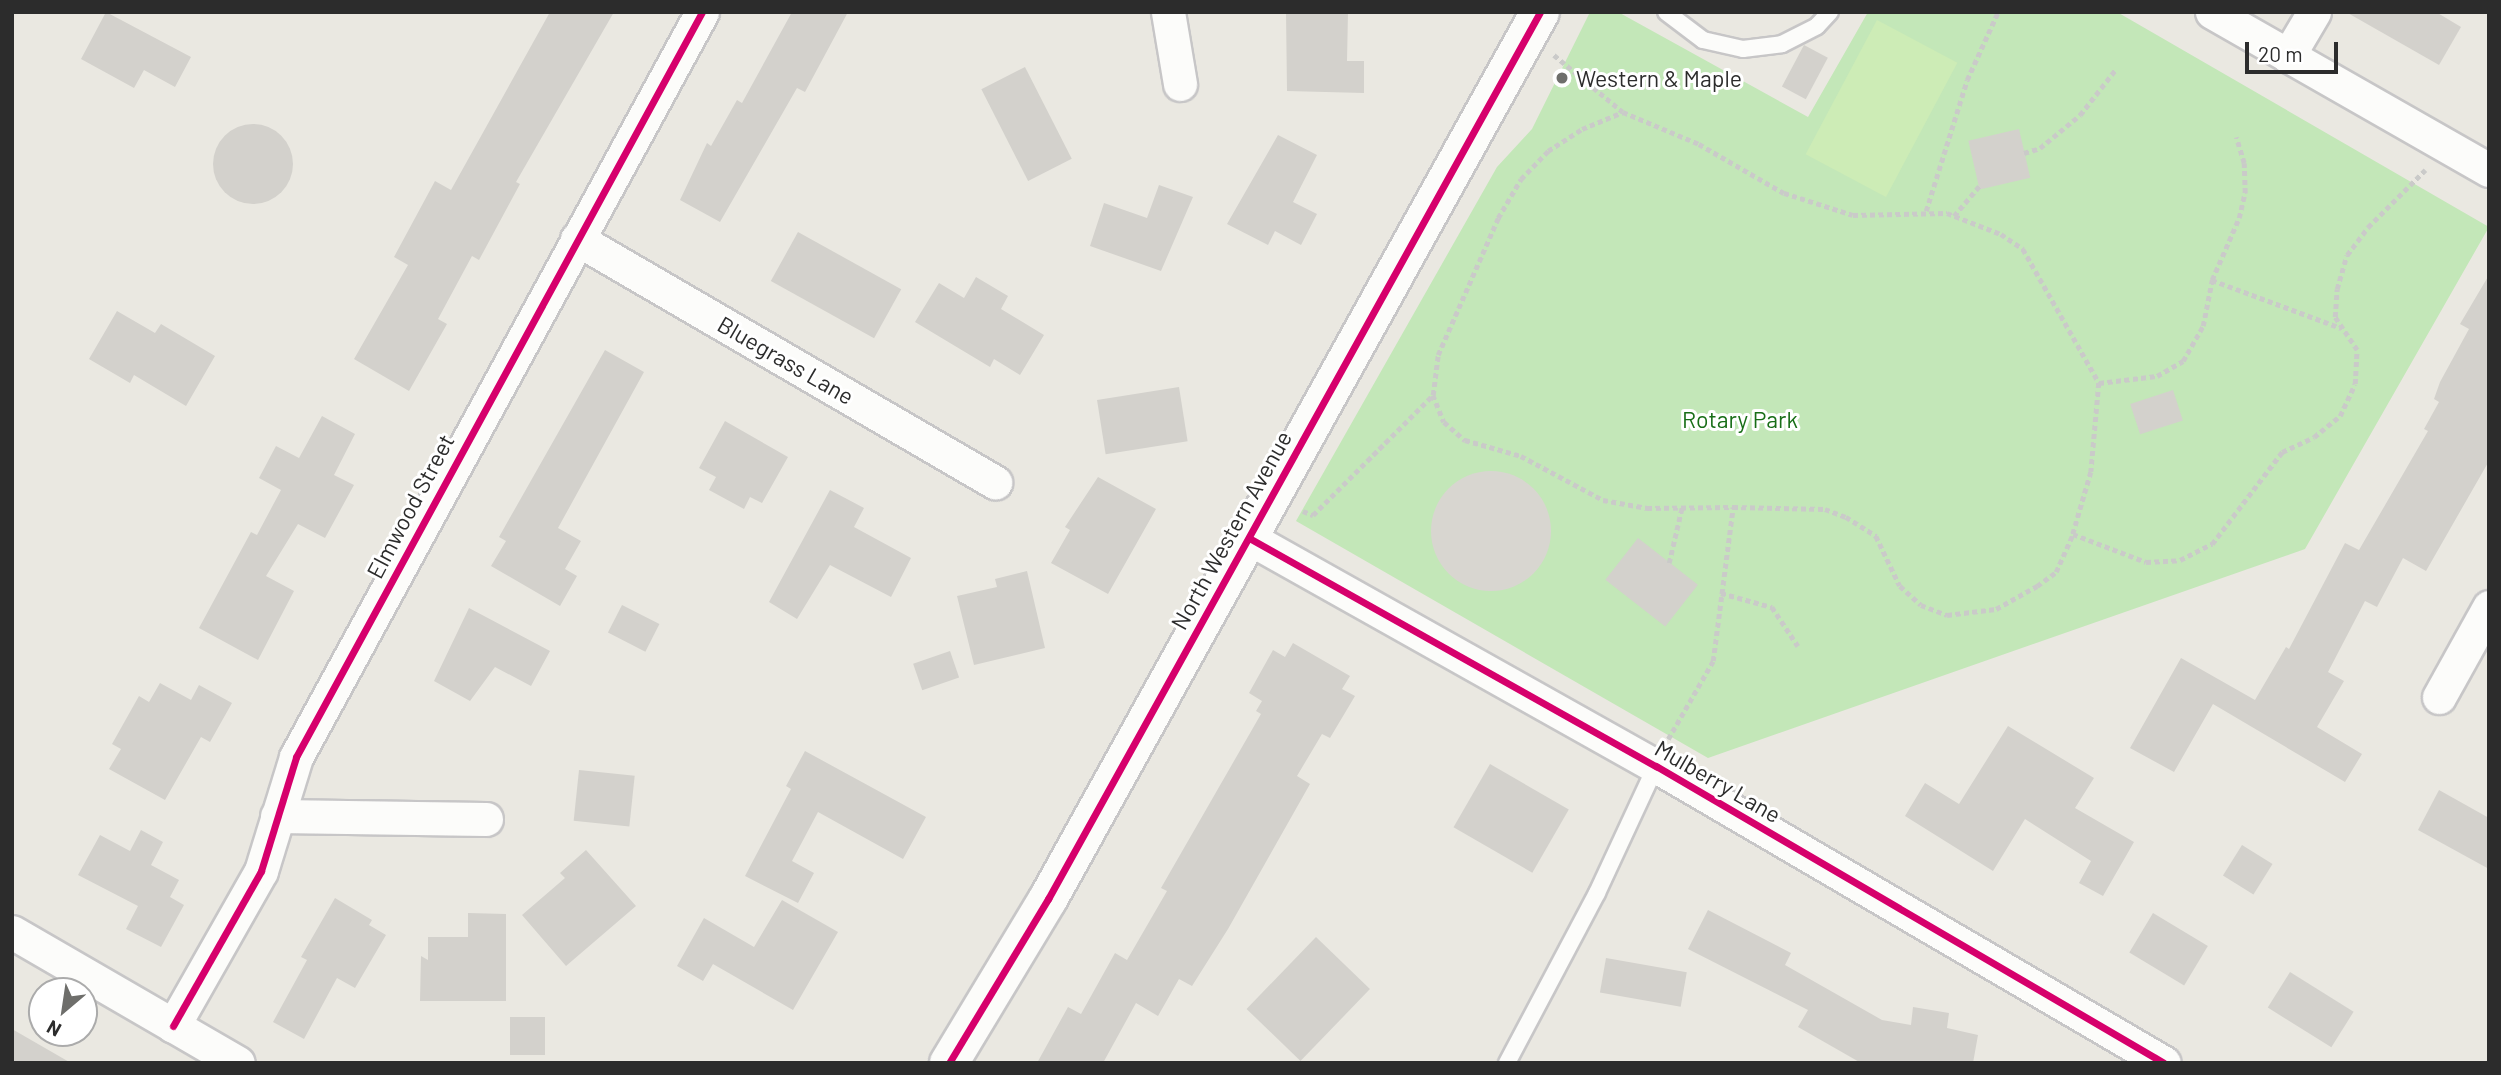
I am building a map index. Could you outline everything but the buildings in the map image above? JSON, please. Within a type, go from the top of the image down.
[{"type":"main road","name":"North Western Avenue","points":[[949,1063],[1048,899],[1533,25]]},
{"type":"street","name":"Elmwood Street","points":[[173,1027],[261,871],[296,757],[702,12]]},
{"type":"street","points":[[1168,12],[1180,84]]},
{"type":"street","points":[[2212,12],[2489,170]]},
{"type":"street","points":[[2288,56],[2314,12]]},
{"type":"street","name":"Bluegrass Lane","points":[[577,239],[995,482]]},
{"type":"street","name":"Mulberry Lane","points":[[1249,538],[1656,766],[2164,1063]]},
{"type":"street","points":[[2439,697],[2489,607]]},
{"type":"street","points":[[277,816],[486,819]]},
{"type":"street","points":[[12,932],[238,1063]]},
{"type":"lane","points":[[1666,12],[1703,40],[1743,49],[1782,44],[1817,26],[1830,12]]},
{"type":"lane","points":[[1507,1063],[1597,893],[1656,766]]},
{"type":"path","points":[[1926,211],[1967,79],[1998,12]]},
{"type":"path","points":[[1533,25],[1574,68],[1623,112],[1699,144],[1784,192],[1853,215],[1926,211],[1954,216],[2001,234],[2023,249],[2099,383],[2091,472],[2073,534],[2056,572],[1996,609],[1947,615],[1921,604],[1900,586],[1875,536],[1846,517],[1825,509],[1732,506],[1647,508],[1603,500],[1521,456],[1465,440],[1444,422],[1433,396],[1438,355],[1498,218],[1521,179],[1548,151],[1582,130],[1623,112]]},
{"type":"path","points":[[2024,153],[2040,148],[2080,115],[2116,69]]},
{"type":"path","points":[[2099,383],[2157,376],[2183,361],[2203,326],[2212,280],[2239,218],[2245,193],[2244,163],[2236,137]]},
{"type":"path","points":[[2073,534],[2146,562],[2180,560],[2212,544],[2282,452],[2314,437],[2340,416],[2355,384],[2357,350],[2335,317],[2347,255],[2368,227],[2446,146]]},
{"type":"path","points":[[1954,216],[1979,186]]},
{"type":"path","points":[[2212,280],[2343,328]]},
{"type":"path","points":[[1302,511],[1313,516],[1433,396]]},
{"type":"path","points":[[1656,766],[1713,661],[1732,506]]},
{"type":"path","points":[[1669,563],[1682,507]]},
{"type":"path","points":[[1721,593],[1772,607],[1798,646]]},
{"type":"green space","name":"Rotary Park","points":[[1590,12],[1618,12],[1808,117],[1868,12],[2117,12],[2489,227],[2305,549],[1708,758],[1296,521],[1497,167],[1532,129]]},
{"type":"green space","points":[[1877,20],[1957,63],[1886,197],[1806,154]]},
{"type":"shaded area","points":[[1491,471],[1514,476],[1533,489],[1546,508],[1551,531],[1546,554],[1533,573],[1514,586],[1491,591],[1468,586],[1449,573],[1436,554],[1431,531],[1436,508],[1449,489],[1468,476]]},
{"type":"cycle path","points":[[173,1026],[261,871],[296,757],[702,12]]},
{"type":"cycle path","points":[[949,1063],[1048,899],[1540,12]]},
{"type":"cycle path","points":[[1249,538],[1656,766],[2164,1063]]},
{"type":"place","name":"Western & Maple","points":[[1562,78]]}]
